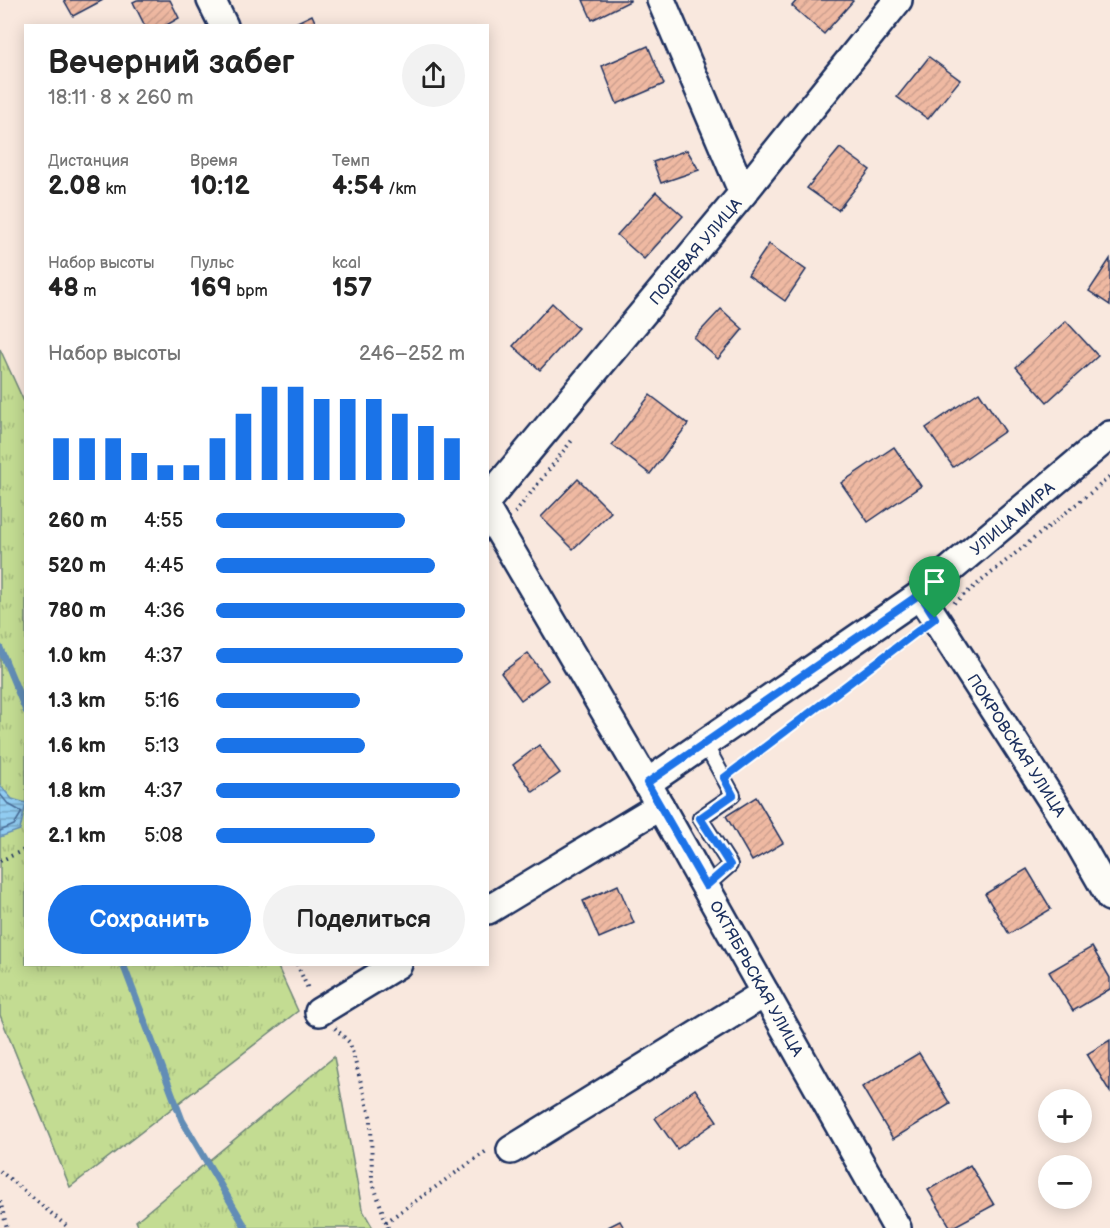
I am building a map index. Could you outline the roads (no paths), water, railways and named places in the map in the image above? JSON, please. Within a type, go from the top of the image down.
[{"type":"street","points":[[211,0],[223,24]]},
{"type":"street","points":[[661,0],[743,193]]},
{"type":"street","name":"ПОЛЕВАЯ УЛИЦА","points":[[489,498],[743,193],[898,0]]},
{"type":"street","name":"УЛИЦА МИРА","points":[[489,909],[654,794],[705,744],[920,594],[1110,435]]},
{"type":"street","name":"ОКТЯБРЬСКАЯ УЛИЦА","points":[[489,514],[654,794],[897,1228]]},
{"type":"street","name":"ПОКРОВСКАЯ УЛИЦА","points":[[920,594],[1078,841],[1110,897]]},
{"type":"street","points":[[320,1012],[395,966]]},
{"type":"street","points":[[511,1150],[765,993]]},
{"type":"lane","points":[[705,744],[733,795],[700,818],[730,865],[706,886]]},
{"type":"water","points":[[0,785],[12,799],[24,802],[24,812],[20,830],[0,837]]},
{"type":"waterway","points":[[0,648],[24,706]]},
{"type":"waterway","points":[[124,966],[182,1120],[246,1228]]}]
